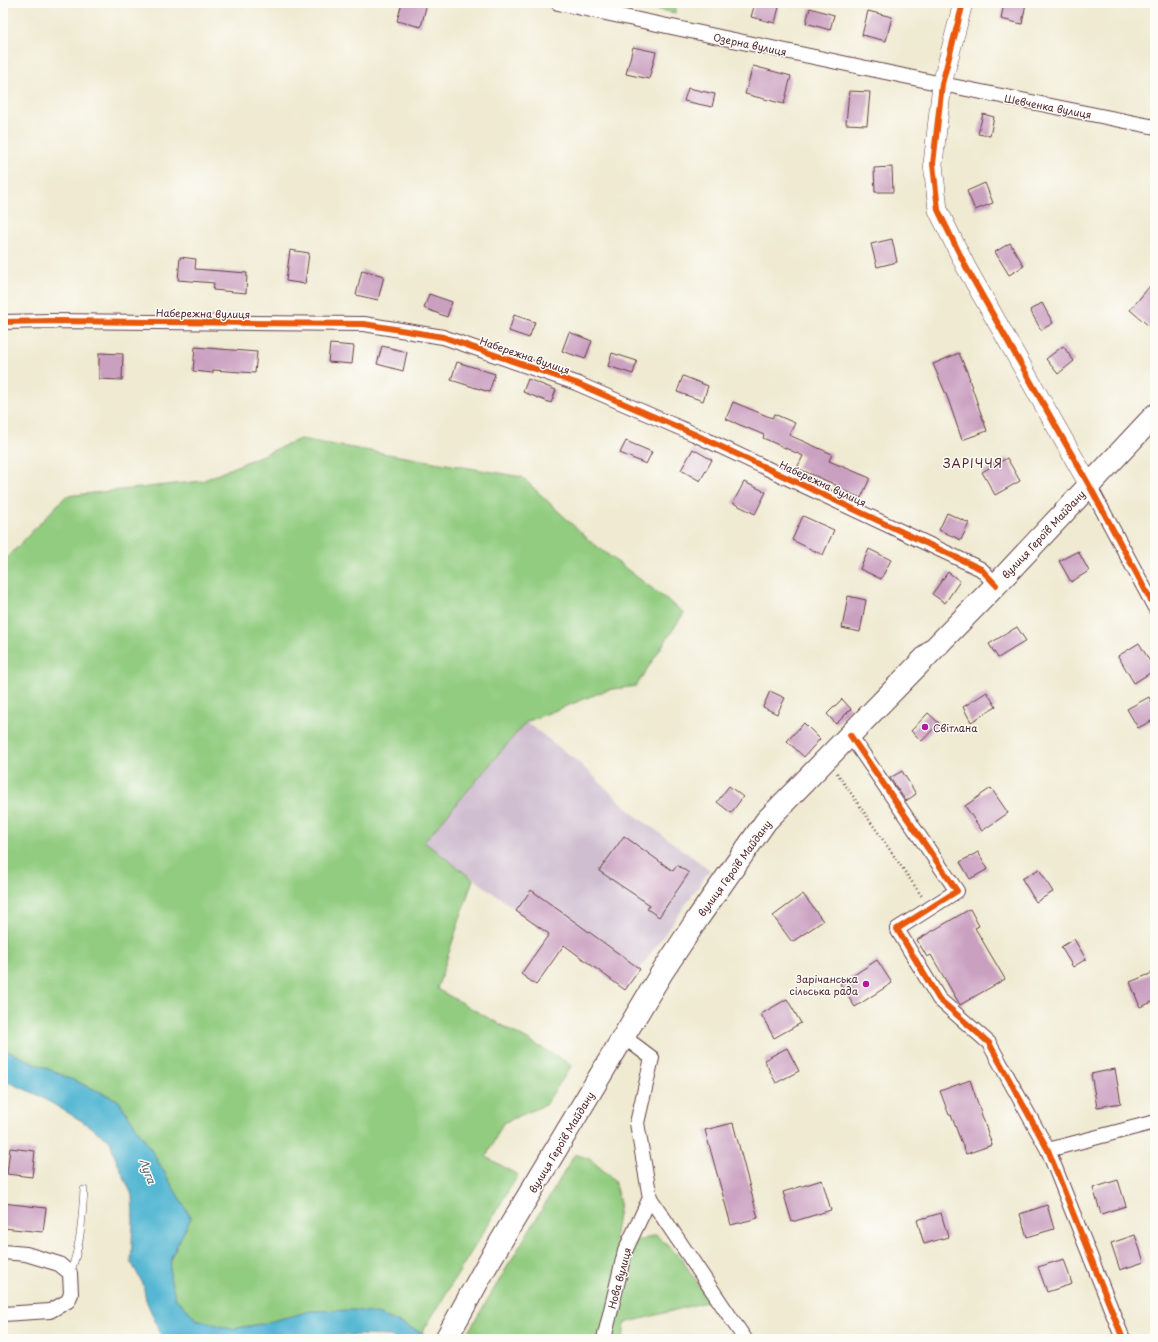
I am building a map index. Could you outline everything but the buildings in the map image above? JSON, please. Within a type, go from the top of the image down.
[{"type":"main road","name":"вулиця Героїв Майдану","points":[[447,1337],[488,1263],[665,968],[766,821],[996,585],[1155,415]]},
{"type":"street","name":"Озерна вулиця","points":[[558,3],[942,84]]},
{"type":"street","points":[[963,3],[942,84],[933,164],[938,210],[966,267],[1089,486],[1155,608]]},
{"type":"street","name":"Шевченка вулиця","points":[[942,84],[1155,127]]},
{"type":"street","name":"Набережна вулиця","points":[[3,322],[51,321],[364,324],[444,337],[576,383],[694,434],[981,570],[996,585]]},
{"type":"street","points":[[850,735],[957,891],[898,929],[939,999],[988,1043],[1048,1150],[1123,1339]]},
{"type":"street","points":[[624,1037],[652,1058],[637,1123],[650,1198],[745,1339]]},
{"type":"street","points":[[1048,1150],[1155,1122]]},
{"type":"street","name":"Нова вулиця","points":[[604,1339],[625,1251],[650,1198]]},
{"type":"street","points":[[3,1252],[26,1254],[59,1264],[70,1273],[71,1294],[68,1301],[50,1311],[3,1314]]},
{"type":"lane","points":[[70,1273],[77,1256],[84,1190]]},
{"type":"path","points":[[827,759],[930,908]]},
{"type":"shaded area","points":[[526,722],[577,761],[635,815],[710,870],[625,990],[424,842]]},
{"type":"green space","points":[[628,3],[677,3],[675,13]]},
{"type":"green space","points":[[300,439],[522,477],[590,541],[684,613],[636,686],[607,690],[526,722],[424,842],[473,879],[437,989],[572,1065],[545,1105],[503,1123],[486,1157],[518,1175],[422,1333],[381,1315],[261,1324],[231,1329],[196,1319],[176,1299],[170,1278],[171,1257],[191,1218],[150,1148],[118,1100],[3,1049],[3,562],[66,496],[202,481]]},
{"type":"green space","points":[[575,1154],[590,1159],[614,1180],[620,1203],[614,1239],[635,1242],[656,1235],[680,1257],[710,1301],[625,1323],[623,1339],[464,1339]]},
{"type":"water","name":"Луга","points":[[3,1049],[118,1100],[150,1148],[191,1218],[171,1257],[170,1278],[176,1299],[196,1319],[231,1329],[261,1324],[310,1311],[356,1310],[381,1315],[422,1333],[431,1339],[397,1339],[390,1336],[309,1335],[295,1339],[163,1339],[146,1300],[143,1284],[131,1262],[133,1220],[132,1195],[115,1157],[110,1141],[82,1121],[36,1094],[3,1080]]},
{"type":"cycle path","points":[[963,3],[942,84],[933,164],[938,210],[966,267],[1089,485],[1155,608]]},
{"type":"cycle path","points":[[3,322],[51,321],[364,324],[443,337],[576,383],[694,434],[981,569],[996,585]]},
{"type":"cycle path","points":[[850,735],[957,891],[897,929],[939,999],[989,1043],[1048,1150],[1123,1339]]},
{"type":"place","name":"Світлана","points":[[925,727]]},
{"type":"place","name":"Зарічанська сільська рада","points":[[866,984]]},
{"type":"district","name":"ЗАРІЧЧЯ","points":[[973,463]]}]
